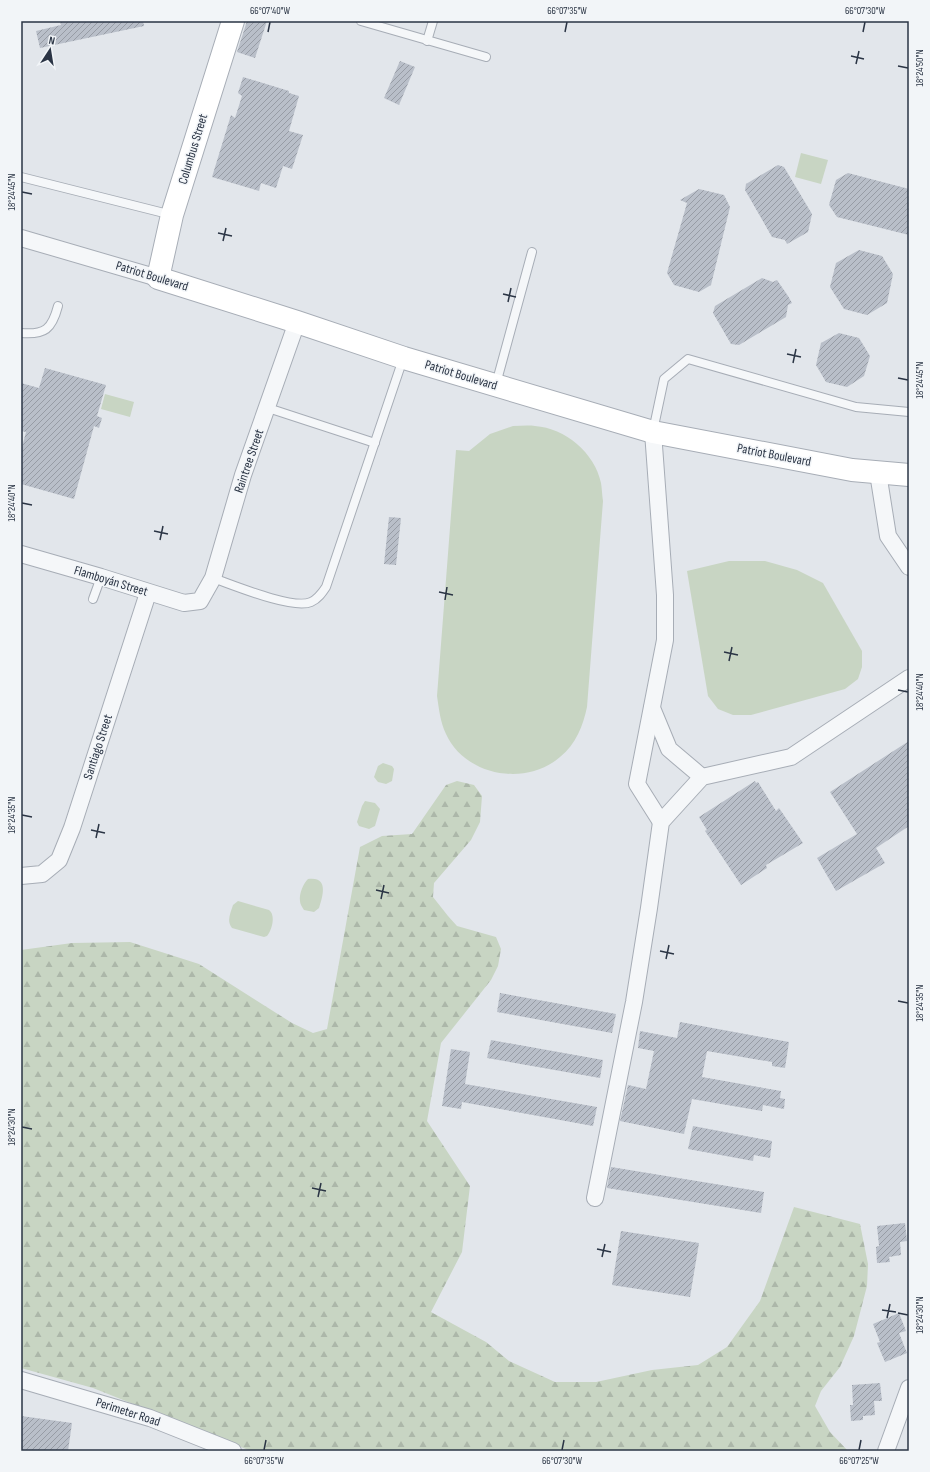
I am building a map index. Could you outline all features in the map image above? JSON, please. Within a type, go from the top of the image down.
[{"type":"street","name":"Columbus Street","points":[[158,278],[172,215],[233,21]]},
{"type":"street","name":"Patriot Boulevard","points":[[21,238],[158,278],[404,358],[652,432],[852,470],[909,475]]},
{"type":"street","name":"Raintree Street","points":[[200,600],[213,578],[236,496],[297,322]]},
{"type":"street","points":[[652,432],[665,595],[665,640],[637,784],[661,822]]},
{"type":"street","points":[[878,473],[888,536],[909,567]]},
{"type":"street","name":"Flamboyán Street","points":[[21,554],[184,603],[200,600]]},
{"type":"street","name":"Santiago Street","points":[[21,876],[42,874],[59,860],[72,828],[148,593]]},
{"type":"street","points":[[595,1198],[634,1002],[661,822],[702,777],[791,757],[909,678]]},
{"type":"street","points":[[652,708],[669,749],[702,777]]},
{"type":"street","name":"Perimeter Road","points":[[21,1380],[150,1418],[233,1451]]},
{"type":"street","points":[[886,1451],[909,1388]]},
{"type":"lane","points":[[361,21],[486,57]]},
{"type":"lane","points":[[427,41],[433,21]]},
{"type":"lane","points":[[21,177],[172,215]]},
{"type":"lane","points":[[495,385],[532,252]]},
{"type":"lane","points":[[21,333],[42,333],[56,316],[58,306]]},
{"type":"lane","points":[[213,578],[282,601],[300,604],[310,603],[319,597],[326,587],[404,358]]},
{"type":"lane","points":[[652,432],[664,379],[688,359],[856,407],[909,412]]},
{"type":"lane","points":[[268,408],[375,442]]},
{"type":"lane","points":[[93,599],[101,577]]},
{"type":"green space","points":[[801,153],[828,160],[821,184],[795,177]]},
{"type":"green space","points":[[105,394],[134,402],[130,417],[101,409]]},
{"type":"green space","points":[[513,426],[546,428],[567,437],[577,444],[585,452],[598,472],[603,501],[587,707],[583,721],[575,740],[560,757],[546,766],[531,772],[514,774],[481,768],[467,760],[455,748],[444,729],[437,696],[456,450],[469,451],[490,434]]},
{"type":"green space","points":[[729,561],[765,561],[797,570],[823,583],[862,651],[862,667],[858,679],[845,689],[751,715],[733,715],[718,709],[708,696],[687,571]]},
{"type":"green space","points":[[383,763],[392,766],[394,769],[392,781],[386,784],[378,782],[374,777],[378,766]]},
{"type":"green space","points":[[457,781],[474,785],[482,796],[480,822],[471,840],[434,883],[433,897],[457,926],[496,937],[501,949],[498,966],[491,980],[441,1043],[427,1121],[470,1186],[462,1252],[431,1312],[486,1342],[509,1361],[555,1382],[596,1382],[652,1370],[698,1365],[727,1347],[760,1301],[794,1207],[860,1224],[868,1264],[867,1286],[854,1336],[840,1367],[821,1391],[815,1406],[830,1432],[848,1451],[251,1451],[93,1388],[21,1368],[21,950],[72,943],[130,942],[199,964],[292,1023],[313,1033],[327,1029],[360,847],[382,836],[412,834],[446,785]]},
{"type":"green space","points":[[365,801],[375,803],[380,809],[375,826],[369,829],[359,826],[357,822]]},
{"type":"green space","points":[[308,879],[315,879],[319,881],[323,888],[319,908],[314,912],[304,910],[300,902],[302,889]]},
{"type":"green space","points":[[238,901],[269,910],[271,912],[273,919],[267,936],[264,937],[232,928],[229,922],[230,916],[233,905]]},
{"type":"building","points":[[60,21],[143,21],[144,26],[40,48],[36,31],[61,25]]},
{"type":"building","points":[[247,21],[267,21],[255,58],[237,52]]},
{"type":"building","points":[[400,61],[415,67],[399,105],[384,98]]},
{"type":"building","points":[[243,77],[289,91],[289,93],[299,96],[289,131],[303,135],[292,169],[283,166],[276,188],[261,183],[259,191],[212,177],[231,115],[235,118],[242,96],[238,93]]},
{"type":"building","points":[[778,165],[784,167],[812,214],[808,232],[787,244],[785,240],[772,237],[745,190],[746,184]]},
{"type":"building","points":[[848,173],[909,189],[909,235],[837,217],[829,205],[836,180]]},
{"type":"building","points":[[699,189],[724,195],[730,207],[711,285],[699,292],[674,285],[667,273],[687,203],[680,200]]},
{"type":"building","points":[[859,250],[882,256],[893,274],[887,303],[867,315],[844,309],[830,287],[836,263]]},
{"type":"building","points":[[762,278],[773,282],[777,280],[788,296],[792,303],[788,305],[786,317],[739,345],[731,344],[713,313],[715,306]]},
{"type":"building","points":[[839,333],[859,338],[870,356],[864,376],[847,387],[826,382],[816,365],[821,343]]},
{"type":"building","points":[[45,368],[106,385],[97,416],[102,418],[99,428],[94,426],[74,499],[21,484],[21,451],[26,432],[21,431],[21,383],[39,388]]},
{"type":"building","points":[[389,517],[401,518],[396,565],[384,564]]},
{"type":"building","points":[[909,741],[909,826],[876,848],[885,863],[836,891],[817,858],[857,834],[830,792]]},
{"type":"building","points":[[755,781],[756,783],[758,782],[776,811],[779,808],[803,843],[766,865],[767,868],[741,885],[705,831],[707,830],[699,817]]},
{"type":"building","points":[[500,993],[616,1014],[612,1033],[497,1012]]},
{"type":"building","points":[[680,1022],[789,1042],[785,1068],[772,1066],[772,1062],[707,1051],[702,1077],[781,1091],[780,1098],[785,1099],[784,1109],[763,1105],[762,1111],[692,1099],[684,1134],[620,1121],[628,1085],[646,1089],[654,1051],[638,1048],[640,1031],[677,1038]]},
{"type":"building","points":[[491,1040],[603,1060],[600,1078],[487,1058]]},
{"type":"building","points":[[451,1049],[470,1052],[465,1084],[597,1107],[593,1126],[462,1102],[461,1109],[442,1106]]},
{"type":"building","points":[[693,1126],[772,1141],[770,1158],[754,1155],[753,1161],[688,1149]]},
{"type":"building","points":[[611,1167],[764,1192],[761,1213],[607,1188]]},
{"type":"building","points":[[905,1223],[907,1241],[900,1242],[901,1255],[889,1257],[890,1262],[877,1263],[876,1247],[879,1246],[877,1226]]},
{"type":"building","points":[[621,1231],[699,1243],[690,1297],[612,1285]]},
{"type":"building","points":[[899,1313],[906,1331],[899,1333],[907,1353],[885,1362],[877,1343],[880,1342],[873,1324]]},
{"type":"building","points":[[880,1383],[882,1401],[874,1401],[875,1415],[863,1416],[863,1420],[851,1421],[850,1405],[853,1405],[852,1385]]},
{"type":"building","points":[[21,1416],[72,1423],[68,1451],[21,1451]]}]
